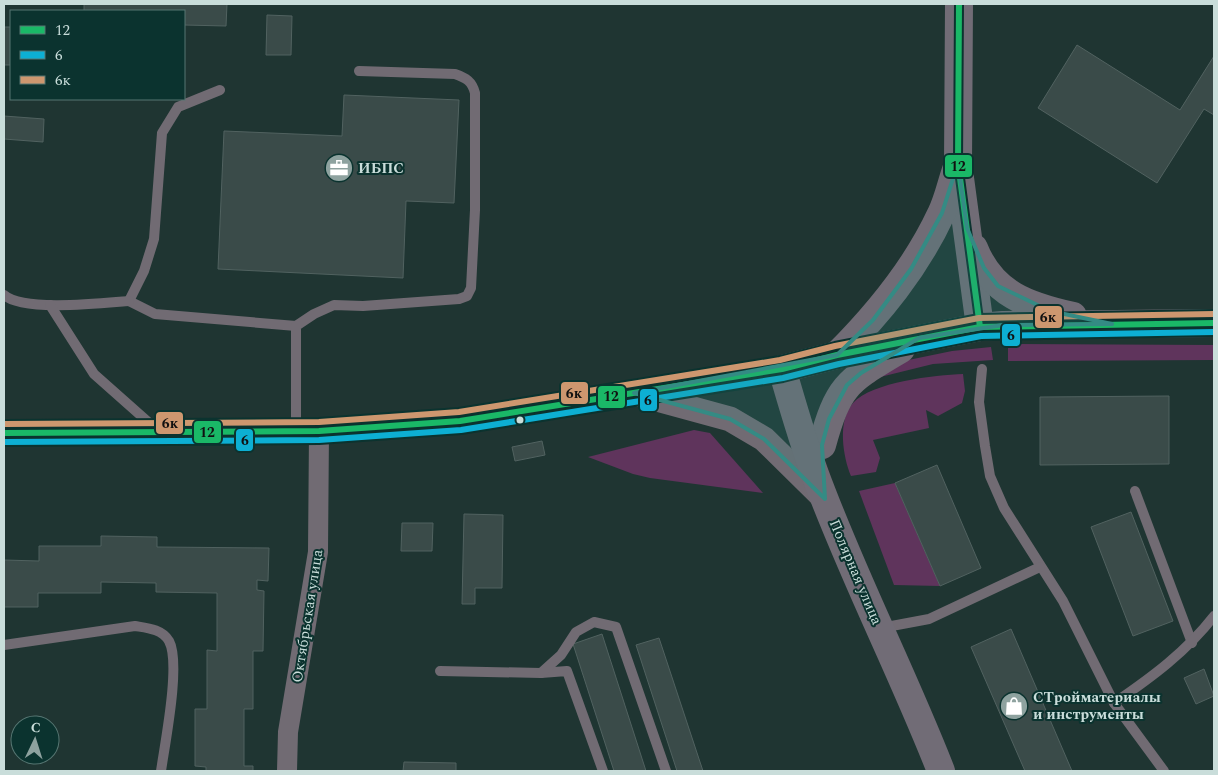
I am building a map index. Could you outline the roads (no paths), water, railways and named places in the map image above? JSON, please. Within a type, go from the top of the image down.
[{"type":"main road","points":[[959,4],[958,163],[980,327]]},
{"type":"main road","points":[[825,498],[822,445],[825,405],[837,355],[873,320],[911,269],[942,213],[958,163]]},
{"type":"main road","points":[[966,228],[984,268],[998,286],[1008,293],[1050,311],[1112,324]]},
{"type":"main road","points":[[782,368],[919,338],[980,327],[1214,323]]},
{"type":"main road","points":[[822,445],[836,401],[847,385],[861,373],[919,338]]},
{"type":"main road","name":"Полярная улица","points":[[782,368],[814,473],[941,771]]},
{"type":"street","points":[[4,433],[158,430],[307,431],[460,422],[782,368]]},
{"type":"street","points":[[634,393],[730,419],[764,439],[825,498]]},
{"type":"street","name":"Октябрьская улица","points":[[287,771],[288,732],[318,552],[307,431]]},
{"type":"lane","points":[[4,295],[9,300],[50,305],[129,301],[156,314],[296,326],[314,314],[334,305],[363,306],[459,299],[467,296],[471,288],[475,200],[475,93],[472,84],[455,74],[359,72]]},
{"type":"lane","points":[[129,301],[144,271],[154,239],[162,133],[178,106],[220,90]]},
{"type":"lane","points":[[50,305],[94,374],[158,430]]},
{"type":"lane","points":[[296,326],[307,431]]},
{"type":"lane","points":[[982,370],[979,402],[990,476],[1005,511],[1062,601],[1114,704],[1164,771]]},
{"type":"lane","points":[[1136,491],[1192,644]]},
{"type":"lane","points":[[879,628],[930,619],[1040,568]]},
{"type":"lane","points":[[1114,704],[1160,672],[1192,644],[1214,616]]},
{"type":"lane","points":[[541,673],[561,655],[576,632],[594,622],[616,627],[666,771]]},
{"type":"lane","points":[[4,645],[135,626],[154,629],[168,639],[174,654],[161,771]]},
{"type":"lane","points":[[440,671],[541,673],[567,671],[603,771]]},
{"type":"place","name":"ИБПС","points":[[339,168]]},
{"type":"place","name":"СТройматериалы и инструменты","points":[[1014,706]]}]
